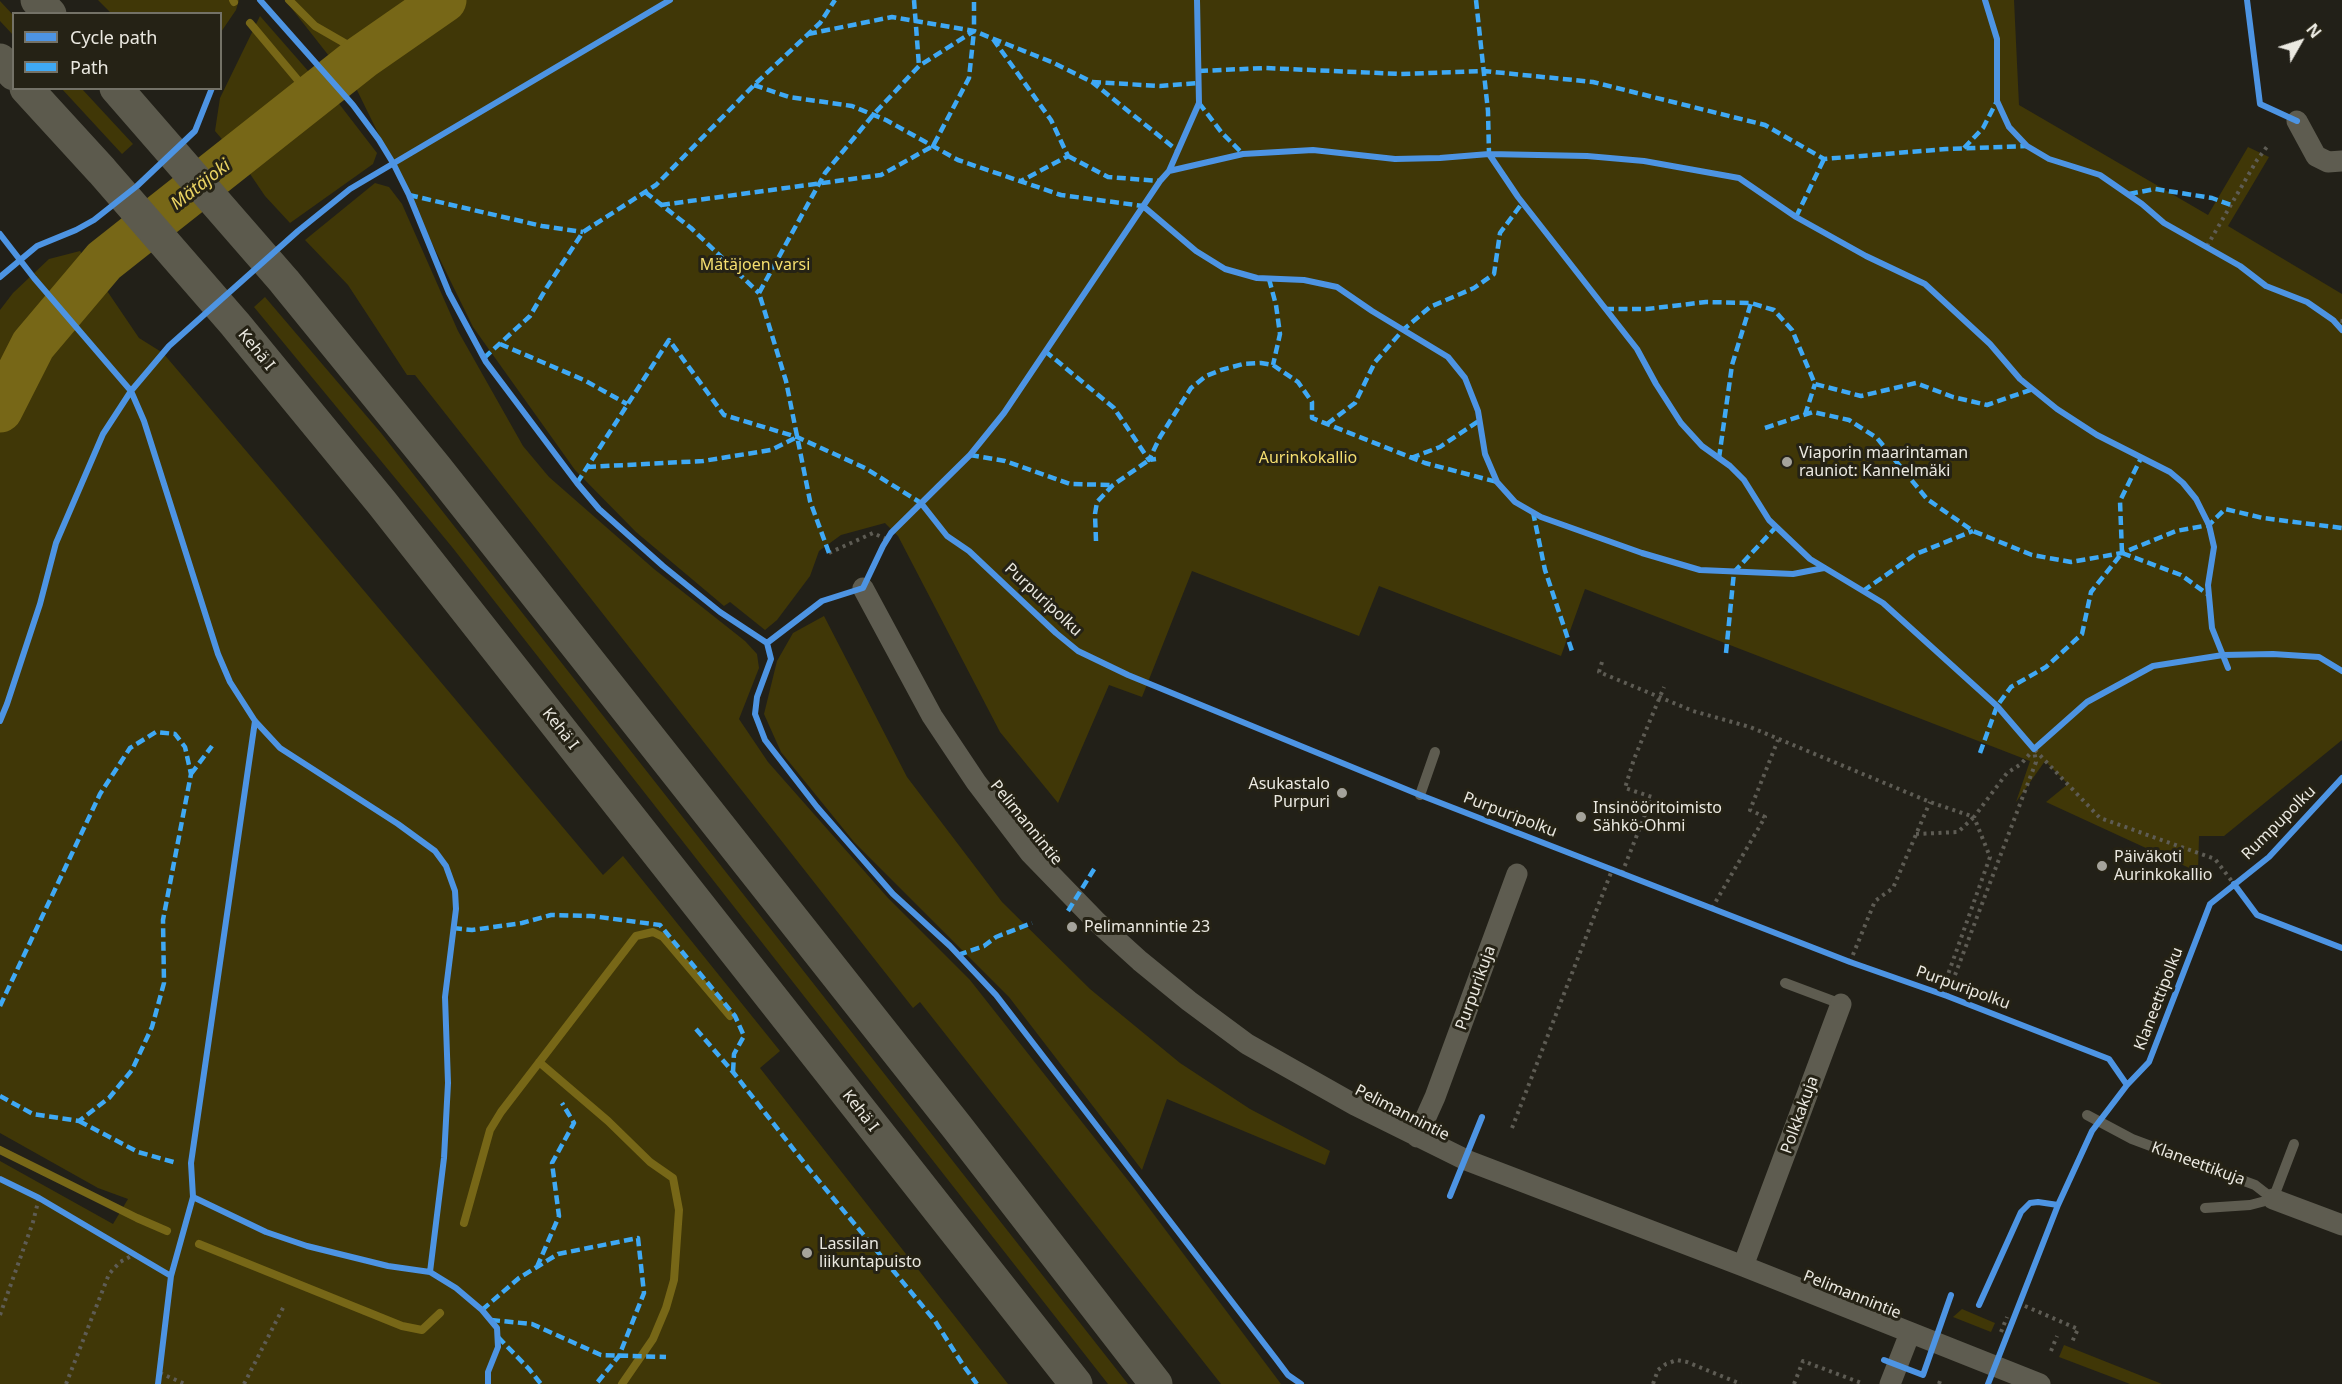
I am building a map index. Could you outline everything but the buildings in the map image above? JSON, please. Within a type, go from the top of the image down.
[{"type":"highway","points":[[37,0],[49,12]]},
{"type":"highway","points":[[0,60],[12,73]]},
{"type":"highway","points":[[0,85],[68,135]]},
{"type":"highway","name":"Kehä I","points":[[28,90],[102,171],[235,324],[382,503],[1076,1384]]},
{"type":"highway","points":[[118,90],[284,281],[600,673],[1156,1384]]},
{"type":"street","points":[[2297,121],[2316,156],[2328,162],[2342,161]]},
{"type":"street","name":"Pelimannintie","points":[[863,588],[932,716],[976,782],[1030,853],[1096,922],[1189,1001],[1247,1044],[1310,1081],[1466,1160],[1743,1266],[2040,1384]]},
{"type":"street","name":"Purpurikuja","points":[[1417,1137],[1436,1097],[1517,874]]},
{"type":"street","name":"Polkkakuja","points":[[1743,1266],[1841,1004]]},
{"type":"street","name":"Klaneettikuja","points":[[2273,1199],[2342,1226]]},
{"type":"street","points":[[1890,1384],[1910,1333]]},
{"type":"lane","points":[[1420,795],[1435,752]]},
{"type":"lane","points":[[1785,983],[1841,1004]]},
{"type":"lane","name":"Klaneettikuja","points":[[2087,1115],[2132,1139],[2254,1185],[2273,1199]]},
{"type":"lane","points":[[2205,1208],[2250,1205],[2273,1199],[2294,1144]]},
{"type":"path","points":[[2207,246],[2257,160],[2269,144]]},
{"type":"path","points":[[2198,241],[2215,251]]},
{"type":"path","points":[[2324,314],[2342,330]]},
{"type":"path","points":[[2333,320],[2342,321]]},
{"type":"path","points":[[829,553],[873,533],[884,542],[891,533]]},
{"type":"path","points":[[1602,663],[1599,672],[1693,711],[1750,727],[1930,802],[1974,817],[1990,857],[1944,995]]},
{"type":"path","points":[[1622,873],[1652,797],[1625,788],[1634,759],[1665,687]]},
{"type":"path","points":[[1712,908],[1765,818],[1750,810],[1778,740]]},
{"type":"path","points":[[1916,834],[1958,832],[1974,817],[2007,773],[2021,764],[2032,746],[2043,742]]},
{"type":"path","points":[[2032,746],[2100,818],[2215,859],[2240,892]]},
{"type":"path","points":[[1944,995],[2036,762],[2032,746]]},
{"type":"path","points":[[1840,958],[1853,963],[1875,901],[1893,888],[1930,802]]},
{"type":"path","points":[[1602,866],[1632,877]]},
{"type":"path","points":[[1512,1128],[1612,870]]},
{"type":"path","points":[[2226,891],[2234,884]]},
{"type":"path","points":[[1702,904],[1721,912]]},
{"type":"path","points":[[29,1193],[49,1204]]},
{"type":"path","points":[[0,1315],[33,1222],[39,1198]]},
{"type":"path","points":[[126,1249],[144,1260]]},
{"type":"path","points":[[66,1384],[109,1274],[120,1262],[135,1254]]},
{"type":"path","points":[[2004,1341],[2023,1292]]},
{"type":"path","points":[[2018,1303],[2078,1329],[2072,1342]]},
{"type":"path","points":[[244,1384],[284,1306]]},
{"type":"path","points":[[2001,1332],[2007,1317]]},
{"type":"path","points":[[2051,1351],[2057,1336]]},
{"type":"path","points":[[1653,1384],[1658,1370],[1677,1360],[1741,1384]]},
{"type":"path","points":[[1794,1384],[1803,1361],[1864,1384]]},
{"type":"path","points":[[158,1384],[161,1362]]},
{"type":"path","points":[[160,1373],[185,1384]]},
{"type":"green space","points":[[98,0],[239,0],[236,10],[222,31],[222,12],[110,12]]},
{"type":"green space","points":[[285,0],[2014,0],[2019,105],[2208,215],[2248,147],[2269,157],[2228,226],[2342,294],[2342,740],[2224,836],[2199,836],[2198,872],[2046,802],[2068,784],[2045,761],[2016,802],[2030,761],[1585,589],[1561,656],[1379,586],[1359,636],[1192,571],[1142,697],[1109,685],[1058,803],[1000,732],[898,536],[885,523],[841,535],[819,551],[810,576],[777,620],[765,630],[730,602],[724,606],[636,532],[575,470],[473,327],[354,84]]},
{"type":"green space","points":[[0,1],[12,14],[12,34],[0,21]]},
{"type":"green space","points":[[260,16],[309,72],[227,145],[215,131],[220,98]]},
{"type":"green space","points":[[63,90],[83,90],[133,144],[122,154]]},
{"type":"green space","points":[[330,92],[377,153],[373,164],[290,223],[265,196],[244,165]]},
{"type":"green space","points":[[375,183],[389,187],[402,204],[458,331],[523,446],[549,477],[654,569],[745,641],[757,654],[759,668],[739,719],[768,762],[888,898],[970,980],[1134,1188],[1281,1384],[1221,1384],[920,1002],[913,1008],[415,375],[407,375],[348,285],[305,240]]},
{"type":"green space","points":[[80,251],[139,338],[163,353],[603,875],[623,856],[780,1051],[760,1068],[1008,1384],[0,1384],[0,1161],[113,1224],[128,1199],[98,1188],[0,1133],[0,310],[13,293],[49,259]]},
{"type":"green space","points":[[265,297],[381,433],[1128,1384],[1108,1384],[452,547],[254,307]]},
{"type":"green space","points":[[824,616],[907,777],[1002,902],[1090,989],[1180,1063],[1250,1109],[1330,1151],[1325,1165],[1167,1099],[1142,1170],[1009,997],[854,842],[781,752],[764,714],[777,661],[793,633]]},
{"type":"green space","points":[[1962,1309],[1995,1323],[1991,1332],[1953,1317]]},
{"type":"green space","points":[[2064,1345],[2162,1384],[2130,1384],[2059,1357]]},
{"type":"waterway","points":[[289,0],[315,26],[348,45],[362,57]]},
{"type":"waterway","name":"Mätäjoki","points":[[434,0],[436,7]]},
{"type":"waterway","name":"Mätäjoki","points":[[0,410],[33,345],[104,261],[362,57],[444,0]]},
{"type":"waterway","points":[[250,23],[312,97]]},
{"type":"waterway","points":[[464,1223],[490,1130],[501,1112],[636,936],[653,932],[663,937],[730,1016]]},
{"type":"waterway","points":[[539,1062],[608,1121],[650,1162],[673,1178],[679,1210],[674,1280],[666,1308],[653,1339],[622,1384]]},
{"type":"waterway","points":[[0,1150],[167,1231]]},
{"type":"waterway","points":[[199,1244],[402,1326],[422,1330],[440,1313]]},
{"type":"marked path","points":[[484,358],[530,316],[583,232],[656,185],[754,85],[820,23],[835,0]]},
{"type":"marked path","points":[[914,0],[919,66]]},
{"type":"marked path","points":[[829,553],[810,501],[786,381],[759,293],[825,173],[873,115],[919,66],[974,31],[974,0]]},
{"type":"marked path","points":[[1476,0],[1488,111],[1489,154]]},
{"type":"marked path","points":[[808,34],[892,17],[974,31],[1054,63],[1092,82],[1178,151]]},
{"type":"marked path","points":[[661,205],[881,175],[933,146],[969,78],[974,31]]},
{"type":"marked path","points":[[993,39],[1051,120],[1068,156],[1021,181]]},
{"type":"marked path","points":[[1199,71],[1265,68],[1401,74],[1484,71],[1593,82],[1765,125],[1824,159],[1946,149],[2027,146]]},
{"type":"marked path","points":[[1092,82],[1160,86],[1198,83]]},
{"type":"marked path","points":[[754,85],[789,97],[852,106],[886,120],[958,160],[1061,195],[1143,206]]},
{"type":"marked path","points":[[1964,148],[1983,128],[1997,101]]},
{"type":"marked path","points":[[1199,103],[1222,133],[1243,154]]},
{"type":"marked path","points":[[1068,156],[1108,177],[1160,181]]},
{"type":"marked path","points":[[1796,217],[1824,159]]},
{"type":"marked path","points":[[2129,194],[2155,189],[2212,198],[2231,205]]},
{"type":"marked path","points":[[645,192],[691,228],[759,293]]},
{"type":"marked path","points":[[409,195],[542,226],[583,232]]},
{"type":"marked path","points":[[1327,424],[1355,403],[1375,362],[1403,330],[1430,307],[1474,288],[1494,274],[1500,233],[1523,202]]},
{"type":"marked path","points":[[1269,279],[1280,334],[1273,365]]},
{"type":"marked path","points":[[1605,309],[1647,309],[1706,302],[1751,303],[1774,310],[1792,330],[1815,384],[1861,396],[1916,383],[1953,397],[1987,405],[2033,389]]},
{"type":"marked path","points":[[1719,458],[1732,365],[1751,303]]},
{"type":"marked path","points":[[577,483],[669,340],[724,415],[797,437],[865,468],[921,503]]},
{"type":"marked path","points":[[500,344],[584,380],[627,404]]},
{"type":"marked path","points":[[1045,351],[1114,408],[1149,460],[1160,437],[1191,388],[1206,376],[1221,370],[1243,364],[1261,363],[1273,365],[1298,382],[1312,402],[1312,418],[1425,463],[1497,482]]},
{"type":"marked path","points":[[1805,415],[1815,384]]},
{"type":"marked path","points":[[1765,428],[1813,412],[1849,420],[1877,438],[1927,499],[1973,531],[2032,555],[2071,562],[2122,553],[2176,531],[2209,525],[2225,509],[2263,518],[2342,528]]},
{"type":"marked path","points":[[1411,458],[1440,447],[1480,420]]},
{"type":"marked path","points":[[587,467],[703,461],[771,450],[797,437]]},
{"type":"marked path","points":[[970,455],[1005,461],[1070,484],[1113,485]]},
{"type":"marked path","points":[[1980,753],[1997,706],[2011,687],[2046,667],[2082,634],[2091,592],[2122,553],[2120,501],[2141,458]]},
{"type":"marked path","points":[[1096,541],[1097,502],[1113,485],[1149,460],[1156,459]]},
{"type":"marked path","points":[[1533,512],[1545,570],[1572,651]]},
{"type":"marked path","points":[[1726,653],[1734,572],[1776,527]]},
{"type":"marked path","points":[[1863,591],[1916,554],[1973,531]]},
{"type":"marked path","points":[[2122,553],[2181,575],[2210,596]]},
{"type":"marked path","points":[[0,1006],[100,794],[130,748],[156,732],[175,734],[185,747],[191,774],[163,920],[164,983],[152,1027],[132,1070],[109,1098],[79,1121],[33,1114],[0,1096]]},
{"type":"marked path","points":[[191,774],[212,746]]},
{"type":"marked path","points":[[1068,911],[1096,866]]},
{"type":"marked path","points":[[453,928],[472,930],[522,923],[551,915],[591,916],[660,925],[735,1016],[744,1036],[734,1054],[733,1072]]},
{"type":"marked path","points":[[958,955],[984,946],[996,937],[1032,923]]},
{"type":"marked path","points":[[696,1029],[935,1321],[977,1384]]},
{"type":"marked path","points":[[537,1267],[559,1216],[552,1163],[574,1123],[562,1103]]},
{"type":"marked path","points":[[79,1121],[138,1152],[177,1163]]},
{"type":"marked path","points":[[482,1310],[519,1278],[558,1254],[638,1238],[644,1293],[619,1356],[596,1384]]},
{"type":"marked path","points":[[491,1320],[532,1324],[601,1355],[666,1357]]},
{"type":"marked path","points":[[498,1337],[541,1384]]},
{"type":"cycle path","points":[[260,0],[353,105],[379,140],[409,195],[449,293],[486,362],[577,483],[599,509],[663,566],[720,612],[767,643],[771,659],[757,697],[755,714],[765,740],[817,807],[893,894],[950,946],[996,995],[1288,1375],[1301,1384]]},
{"type":"cycle path","points":[[0,234],[34,278],[131,391],[169,346],[298,231],[350,189],[670,0]]},
{"type":"cycle path","points":[[767,643],[822,601],[863,588],[891,533],[970,455],[1004,413],[1160,181],[1169,171],[1199,103],[1197,0]]},
{"type":"cycle path","points":[[1985,0],[1997,39],[1997,101],[2009,127],[2027,146],[2049,159],[2100,175],[2142,204],[2164,223],[2240,266],[2266,286],[2307,302],[2333,320],[2342,330]]},
{"type":"cycle path","points":[[2247,0],[2260,104],[2297,121]]},
{"type":"cycle path","points":[[0,277],[37,246],[94,220],[137,186],[195,131],[211,90]]},
{"type":"cycle path","points":[[1169,171],[1243,154],[1313,150],[1395,159],[1489,154],[1587,156],[1644,161],[1739,178],[1796,217],[1866,256],[1925,284],[1990,344],[2020,379],[2057,409],[2097,435],[2170,472],[2183,483],[2196,499],[2209,525],[2214,547],[2208,585],[2212,628],[2228,668]]},
{"type":"cycle path","points":[[1489,154],[1518,197],[1637,349],[1681,423],[1702,446],[1730,466],[1744,480],[1769,520],[1810,559],[1883,603],[1997,706],[2034,749],[2087,702],[2153,666],[2223,655],[2273,654],[2319,657],[2342,671]]},
{"type":"cycle path","points":[[1143,206],[1196,251],[1225,269],[1257,278],[1304,280],[1337,287],[1448,357],[1465,378],[1478,411],[1485,454],[1497,482],[1515,502],[1541,517],[1642,553],[1700,570],[1793,574],[1824,568]]},
{"type":"cycle path","points":[[131,391],[144,421],[218,654],[230,682],[255,721],[280,748],[398,824],[435,851],[446,866],[455,891],[456,909],[445,997],[448,1083],[444,1158],[430,1272]]},
{"type":"cycle path","points":[[0,721],[40,604],[56,543],[103,434],[131,391]]},
{"type":"cycle path","name":"Purpuripolku","points":[[921,503],[947,536],[969,551],[1078,651],[1128,675],[1420,795],[1850,962],[1947,996],[2109,1059],[2127,1085]]},
{"type":"cycle path","points":[[158,1384],[171,1276],[193,1197],[191,1163],[255,721]]},
{"type":"cycle path","name":"Rumpupolku","points":[[1988,1384],[2058,1205],[2092,1131],[2127,1085],[2149,1062],[2210,904],[2269,857],[2342,778]]},
{"type":"cycle path","points":[[2234,884],[2257,915],[2342,948]]},
{"type":"cycle path","points":[[1450,1196],[1482,1117]]},
{"type":"cycle path","points":[[0,1179],[39,1198],[171,1276]]},
{"type":"cycle path","points":[[193,1197],[266,1232],[307,1246],[388,1266],[430,1272],[456,1288],[482,1310],[497,1328],[498,1347],[488,1372],[488,1384]]},
{"type":"cycle path","points":[[1979,1305],[2021,1212],[2030,1203],[2058,1205]]},
{"type":"cycle path","points":[[1884,1360],[1923,1375],[1951,1295]]},
{"type":"place","name":"Viaporin maarintaman rauniot: Kannelmäki","points":[[1787,462]]},
{"type":"place","name":"Asukastalo Purpuri","points":[[1342,793]]},
{"type":"place","name":"Insinööritoimisto Sähkö-Ohmi","points":[[1581,817]]},
{"type":"place","name":"Päiväkoti Aurinkokallio","points":[[2102,866]]},
{"type":"place","name":"Pelimannintie 23","points":[[1072,927]]},
{"type":"place","name":"Lassilan liikuntapuisto","points":[[807,1253]]},
{"type":"park label","name":"Mätäjoen varsi","points":[[755,265]]},
{"type":"park label","name":"Aurinkokallio","points":[[1308,458]]}]
